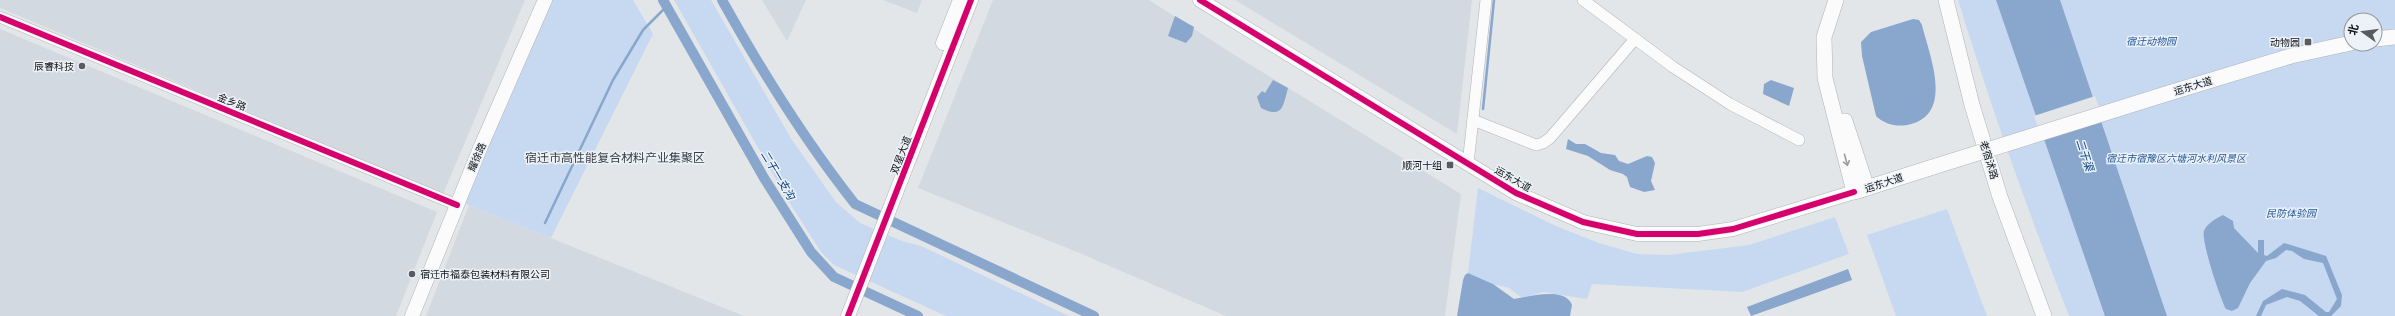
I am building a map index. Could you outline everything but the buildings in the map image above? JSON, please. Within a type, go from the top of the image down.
[{"type":"main road","points":[[1836,0],[1828,19],[1824,37],[1825,78],[1861,190]]},
{"type":"main road","points":[[1845,0],[1837,20],[1832,39],[1834,78],[1861,190]]},
{"type":"main road","name":"老宿沭路","points":[[1946,0],[1972,105],[2000,197],[2044,316]]},
{"type":"main road","points":[[2383,38],[2395,37]]},
{"type":"main road","name":"运东大道","points":[[1861,190],[2292,56],[2343,45]]},
{"type":"street","name":"耀徐路","points":[[412,316],[457,205],[545,0]]},
{"type":"street","name":"双星大道","points":[[892,191],[960,0]]},
{"type":"street","name":"双星大道","points":[[892,191],[971,0]]},
{"type":"street","name":"运东大道","points":[[1200,0],[1516,193],[1583,222],[1637,234],[1698,234],[1733,229],[1861,190]]},
{"type":"street","points":[[1468,164],[1486,0]]},
{"type":"street","points":[[1583,0],[1635,39],[1730,104],[1799,140]]},
{"type":"street","name":"金乡路","points":[[0,17],[457,205]]},
{"type":"street","points":[[1473,120],[1536,145],[1543,143],[1550,138],[1635,39]]},
{"type":"street","points":[[838,316],[848,307],[892,191]]},
{"type":"shaded area","points":[[0,0],[525,0],[443,194],[0,8]]},
{"type":"shaded area","points":[[762,0],[806,0],[787,41]]},
{"type":"shaded area","points":[[883,0],[922,0],[917,13]]},
{"type":"shaded area","points":[[993,0],[1149,0],[1241,59],[1461,194],[1445,316],[1226,316],[1077,252],[918,188]]},
{"type":"shaded area","points":[[1235,0],[1472,0],[1457,134]]},
{"type":"shaded area","points":[[0,29],[437,212],[396,316],[0,316]]},
{"type":"shaded area","points":[[469,205],[744,316],[426,316]]},
{"type":"green space","points":[[550,0],[633,0],[653,34],[551,238],[464,203]]},
{"type":"green space","points":[[674,0],[711,0],[792,140],[836,202],[860,223],[902,241],[921,246],[1069,316],[946,316],[834,265],[821,252],[786,197]]},
{"type":"green space","name":"宿迁市宿豫区六塘河水利风景区","points":[[1958,0],[2395,0],[2395,316],[2069,316],[2010,159]]},
{"type":"green space","points":[[1478,188],[1556,226],[1599,243],[1637,254],[1669,255],[1749,245],[1835,217],[1849,254],[1742,292],[1592,284],[1587,299],[1543,292],[1522,298],[1509,288],[1493,284],[1468,273]]},
{"type":"green space","points":[[1947,209],[1987,316],[1896,316],[1867,235]]},
{"type":"water","name":"二干渠","points":[[1996,0],[2060,0],[2167,316],[2105,316]]},
{"type":"water","points":[[1175,16],[1194,27],[1192,36],[1186,43],[1168,36]]},
{"type":"water","points":[[1913,19],[1919,20],[1922,25],[1930,52],[1936,83],[1935,97],[1931,110],[1922,119],[1903,126],[1894,125],[1886,123],[1876,116],[1862,56],[1861,42],[1871,32]]},
{"type":"water","points":[[1273,80],[1288,88],[1281,109],[1274,112],[1261,108],[1257,97],[1262,91],[1265,93]]},
{"type":"water","points":[[1771,80],[1794,88],[1789,106],[1763,94],[1764,84]]},
{"type":"water","points":[[1568,139],[1576,144],[1585,144],[1601,153],[1615,155],[1619,161],[1628,164],[1647,156],[1652,157],[1655,163],[1651,181],[1655,190],[1644,192],[1630,187],[1627,177],[1623,174],[1610,170],[1588,156],[1566,149]]},
{"type":"water","points":[[2223,215],[2233,221],[2234,228],[2258,253],[2258,240],[2264,240],[2264,255],[2267,256],[2284,243],[2326,256],[2342,295],[2341,306],[2331,316],[2319,316],[2300,301],[2287,297],[2266,305],[2261,316],[2256,316],[2263,301],[2282,289],[2305,295],[2326,312],[2329,312],[2337,299],[2323,263],[2304,259],[2292,251],[2286,250],[2276,258],[2266,261],[2250,283],[2238,308],[2232,311],[2226,309],[2212,270],[2204,237],[2205,228]]},
{"type":"water","points":[[1848,269],[1852,280],[1751,316],[1747,307]]},
{"type":"water","points":[[1468,273],[1493,284],[1514,299],[1546,294],[1562,296],[1568,299],[1572,305],[1570,316],[1457,316],[1463,280],[1465,275]]},
{"type":"pier","points":[[2095,96],[2102,116],[2041,136],[2034,116]]},
{"type":"waterway","name":"二干一支沟","points":[[663,0],[764,178],[811,252],[834,277],[918,316]]},
{"type":"waterway","points":[[722,0],[784,105],[855,204],[1094,316]]},
{"type":"waterway","points":[[1483,109],[1494,0]]},
{"type":"waterway","points":[[545,223],[613,80],[643,30],[667,6]]},
{"type":"cycle path","points":[[848,316],[971,0]]},
{"type":"cycle path","points":[[1200,0],[1516,193],[1583,222],[1637,234],[1698,234],[1733,229],[1854,192]]},
{"type":"cycle path","points":[[0,17],[457,205]]},
{"type":"place","name":"动物园","points":[[2308,42]]},
{"type":"place","name":"辰睿科技","points":[[82,66]]},
{"type":"place","name":"顺河十组","points":[[1450,165]]},
{"type":"place","name":"宿迁市福泰包装材料有限公司","points":[[412,274]]},
{"type":"district","name":"宿迁市高性能复合材料产业集聚区","points":[[615,157]]},
{"type":"park label","name":"宿迁动物园","points":[[2151,41]]},
{"type":"park label","name":"民防体验园","points":[[2291,213]]}]
